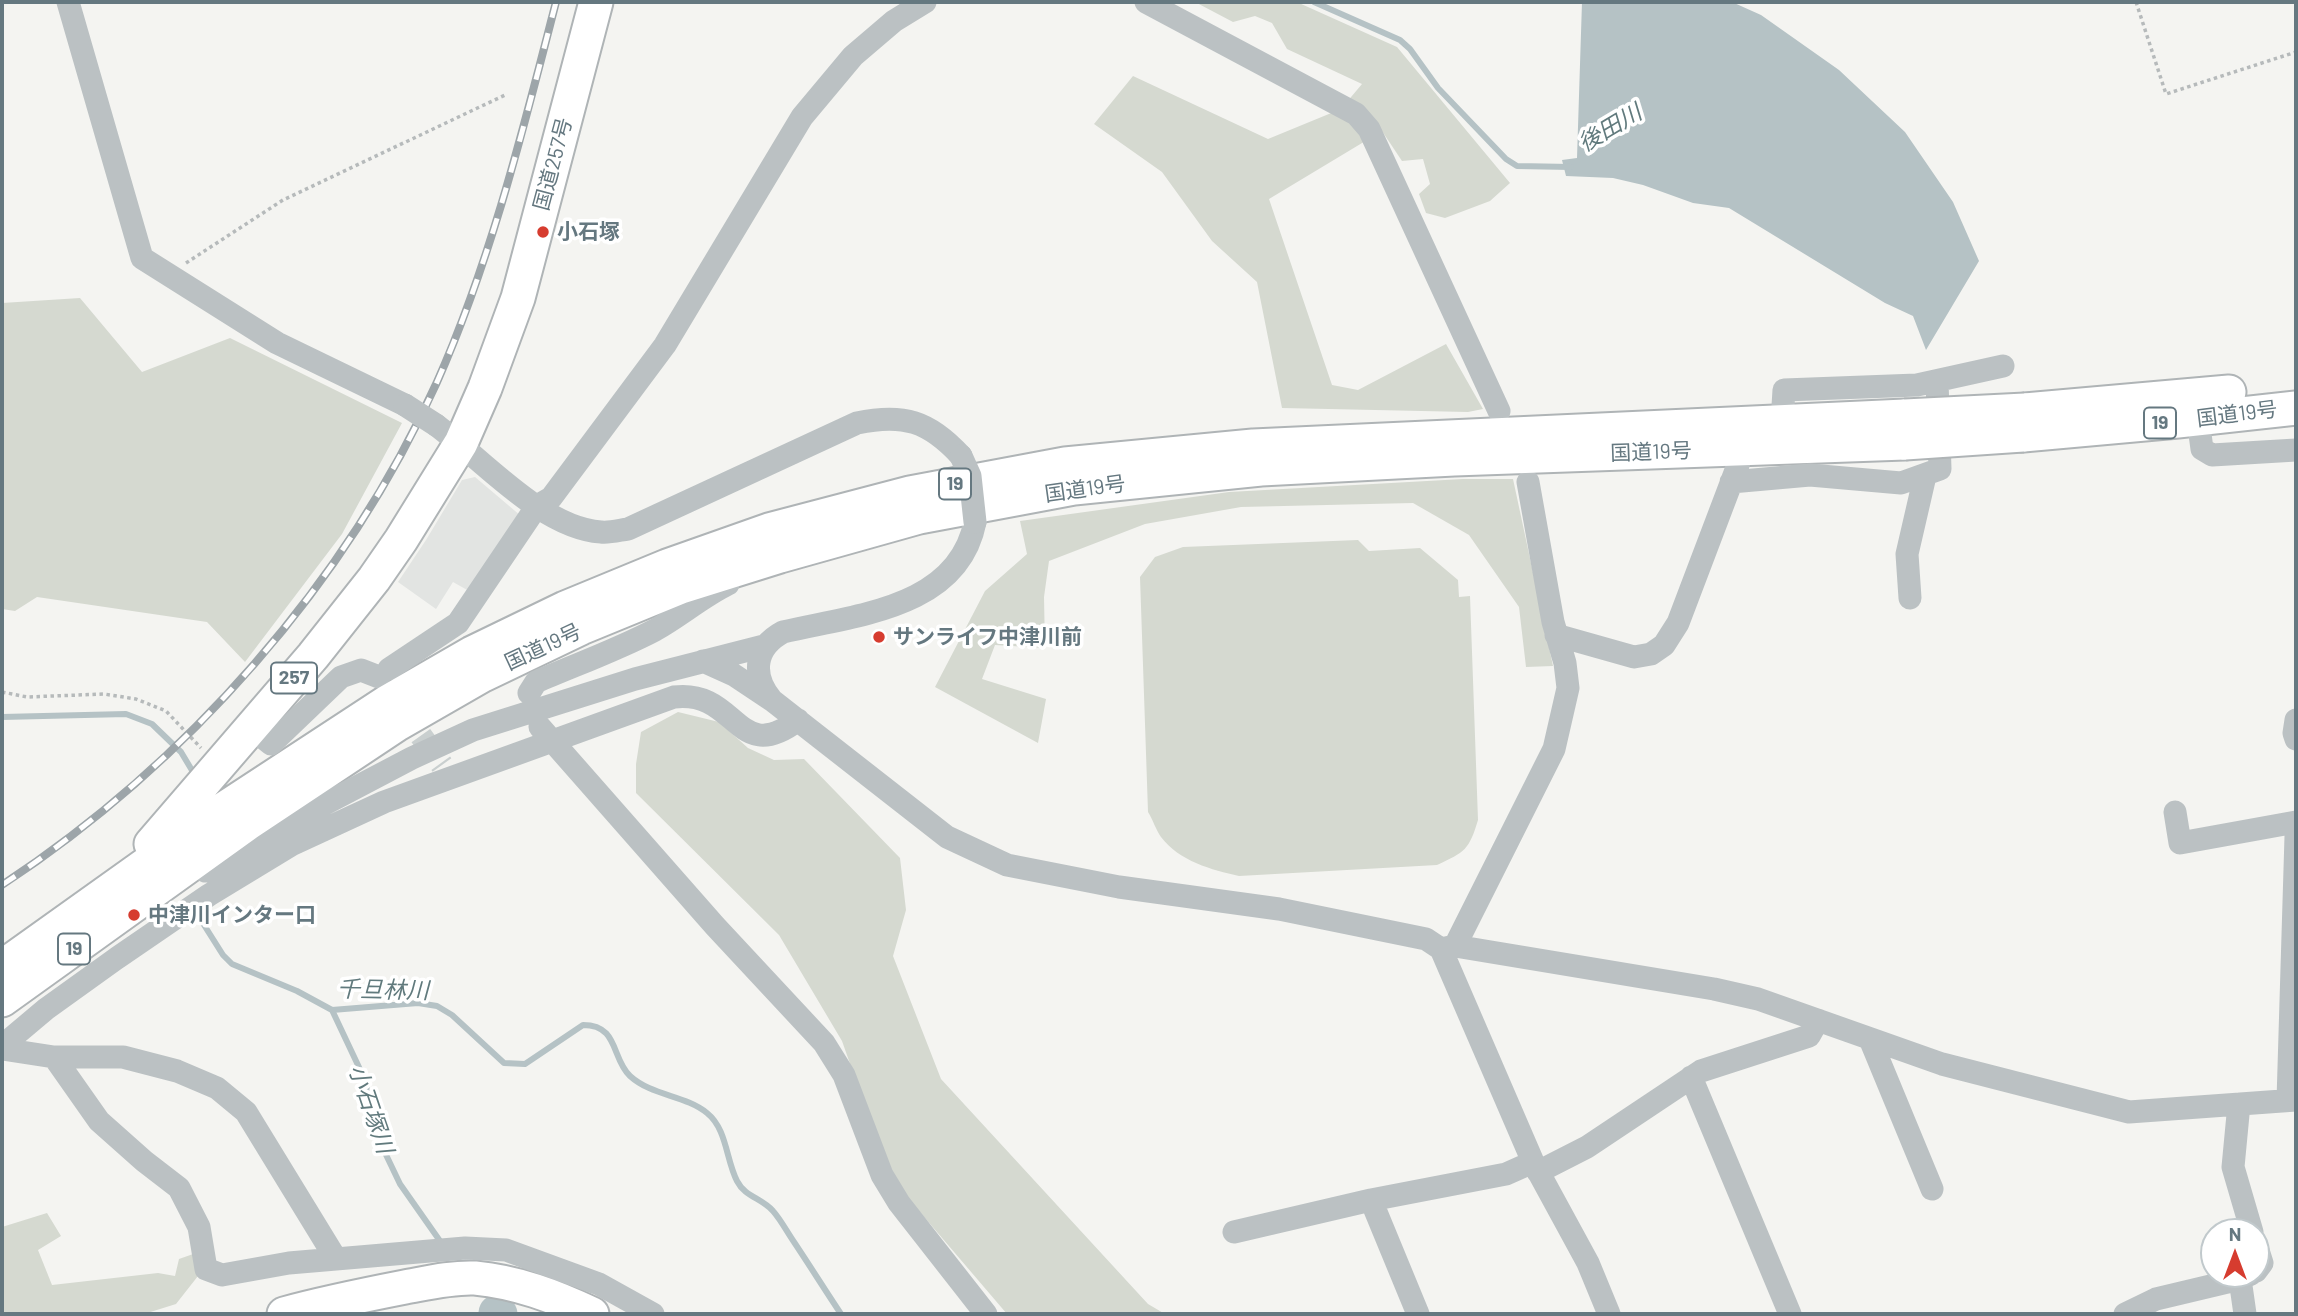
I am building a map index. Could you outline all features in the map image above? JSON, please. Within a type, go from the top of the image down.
[{"type":"highway","name":"国道257号","points":[[448,434],[485,388],[517,298],[596,2]]},
{"type":"highway","name":"国道19号","points":[[2024,422],[2174,398],[2296,384]]},
{"type":"highway","name":"国道19号","points":[[4,993],[145,898],[247,824],[396,725],[483,675],[581,628],[681,587],[919,517],[1074,488],[1261,469],[1744,449],[1905,429],[2024,422],[2198,419],[2296,408]]},
{"type":"highway","name":"国道19号","points":[[4,993],[106,895],[222,810],[272,745],[387,702],[472,653],[565,608],[667,566],[769,530],[910,493],[1065,464],[1253,446],[1782,422],[1905,429]]},
{"type":"highway","name":"257","points":[[106,895],[119,872],[155,841],[219,767],[272,745],[374,579],[448,434]]},
{"type":"highway","points":[[284,1314],[348,1305],[429,1282],[472,1278],[519,1285],[555,1297],[592,1314]]},
{"type":"street","points":[[68,2],[142,258],[277,343],[405,405],[448,434],[537,506],[576,526],[603,533],[628,529],[834,432],[879,418],[904,419],[928,428],[947,441],[961,456],[970,477],[975,522],[965,552],[953,570],[933,588],[909,600],[883,609],[783,632],[764,646],[544,706],[473,730],[412,758],[275,830],[167,896],[145,898]]},
{"type":"street","points":[[272,745],[341,677],[361,670],[384,673],[458,623],[537,506],[551,498],[665,345],[802,117],[853,56],[894,21],[925,2]]},
{"type":"street","points":[[1146,2],[1356,114],[1369,129],[1499,411]]},
{"type":"street","points":[[1782,422],[1784,390],[1917,385],[2003,366]]},
{"type":"street","points":[[1731,482],[1810,475],[1901,483],[1925,476],[1940,468],[1937,381]]},
{"type":"street","points":[[2198,419],[2203,449],[2212,455],[2296,450]]},
{"type":"street","points":[[1556,635],[1634,657],[1651,654],[1664,645],[1678,623],[1744,449]]},
{"type":"street","points":[[1910,598],[1907,554],[1925,476]]},
{"type":"street","points":[[1528,482],[1568,688],[1554,750],[1448,948],[1535,1167],[1588,1263],[1609,1314]]},
{"type":"street","points":[[529,693],[536,682],[654,631],[714,591],[780,556]]},
{"type":"street","points":[[458,623],[472,653]]},
{"type":"street","points":[[764,646],[759,658],[759,680],[773,701]]},
{"type":"street","points":[[703,661],[734,675],[773,701],[947,837],[1007,865],[1119,887],[1279,909],[1426,939],[1448,948],[1714,989],[1758,999],[1942,1064],[2129,1112],[2292,1100],[2296,836]]},
{"type":"street","points":[[2,1047],[46,1009],[209,895],[293,844],[447,772],[546,734],[687,695],[709,701],[756,735],[776,734],[798,720]]},
{"type":"street","points":[[2296,719],[2296,739]]},
{"type":"street","points":[[546,734],[824,1043],[844,1075],[882,1175],[899,1203],[986,1314]]},
{"type":"street","points":[[2175,812],[2180,843],[2296,822]]},
{"type":"street","points":[[1234,1232],[1371,1199],[1535,1167],[1587,1147],[1702,1071],[1809,1036],[1818,1020]]},
{"type":"street","points":[[1870,1039],[1932,1189]]},
{"type":"street","points":[[2,1047],[54,1057],[124,1057],[177,1071],[217,1088],[246,1112],[336,1259]]},
{"type":"street","points":[[54,1057],[99,1121],[179,1188],[199,1227],[206,1269],[222,1275],[289,1263],[465,1248],[506,1250],[600,1284],[653,1314]]},
{"type":"street","points":[[1691,1077],[1790,1314]]},
{"type":"street","points":[[2239,1104],[2233,1167],[2248,1218]]},
{"type":"street","points":[[1371,1199],[1418,1314]]},
{"type":"street","points":[[2125,1314],[2156,1299],[2200,1288]]},
{"type":"street","points":[[2245,1314],[2248,1288]]},
{"type":"path","points":[[2136,2],[2166,94],[2296,52]]},
{"type":"path","points":[[167,275],[282,200],[505,95]]},
{"type":"path","points":[[2,692],[27,696],[104,694],[136,699],[166,711],[219,767]]},
{"type":"shaded area","points":[[1195,2],[1299,3],[1397,47],[1510,183],[1490,201],[1445,218],[1426,213],[1419,194],[1430,184],[1423,159],[1402,161],[1382,131],[1269,199],[1332,385],[1358,390],[1446,344],[1483,409],[1468,412],[1282,408],[1257,282],[1212,241],[1162,172],[1094,124],[1133,76],[1268,139],[1341,109],[1362,84],[1287,49],[1272,23],[1255,16],[1233,22]]},
{"type":"shaded area","points":[[80,298],[142,372],[230,338],[402,423],[342,534],[245,662],[207,622],[37,597],[15,611],[2,609],[2,303]]},
{"type":"shaded area","points":[[475,477],[521,516],[469,591],[453,582],[436,609],[398,582],[462,480]]},
{"type":"shaded area","points":[[1463,479],[1513,479],[1553,666],[1526,667],[1519,607],[1469,535],[1413,503],[1241,507],[1145,524],[1049,561],[1044,597],[1045,648],[995,645],[982,679],[1046,699],[1038,743],[935,687],[985,591],[1027,554],[1020,521],[1229,492]]},
{"type":"shaded area","points":[[1358,540],[1369,551],[1420,548],[1458,580],[1459,597],[1470,596],[1478,820],[1472,838],[1460,853],[1437,865],[1239,876],[1186,858],[1161,837],[1148,812],[1140,577],[1155,557],[1183,547]]},
{"type":"shaded area","points":[[678,712],[719,722],[748,748],[774,760],[804,759],[900,858],[906,910],[893,956],[941,1079],[1148,1304],[1165,1314],[1007,1314],[890,1177],[842,1041],[779,935],[636,793],[636,764],[641,732]]},
{"type":"shaded area","points":[[47,1213],[61,1236],[38,1250],[52,1285],[158,1273],[175,1276],[179,1259],[196,1253],[198,1276],[176,1304],[144,1314],[2,1314],[2,1227]]},
{"type":"water","points":[[1582,2],[1732,2],[1761,15],[1839,70],[1905,132],[1953,202],[1979,261],[1926,350],[1913,316],[1885,303],[1729,208],[1693,203],[1643,185],[1613,178],[1566,176],[1562,160],[1577,158]]},
{"type":"waterway","name":"後田川","points":[[1314,2],[1400,40],[1410,49],[1438,88],[1506,159],[1517,166],[1571,167]]},
{"type":"waterway","name":"千旦林川","points":[[2,717],[126,714],[152,724],[181,752],[193,772]]},
{"type":"waterway","name":"千旦林川","points":[[199,917],[223,955],[232,964],[297,991],[332,1010],[418,1003],[437,1006],[452,1015],[504,1063],[525,1064],[583,1025],[603,1030],[609,1036],[630,1076],[648,1088],[689,1102],[714,1120],[740,1186],[776,1215],[841,1314]]},
{"type":"waterway","name":"小石塚川","points":[[332,1010],[365,1080],[378,1138],[400,1184],[440,1241]]},
{"type":"tunnel","points":[[401,708],[442,765]]},
{"type":"railway","points":[[2,885],[70,837],[135,784],[197,726],[254,664],[308,598],[357,529],[400,457],[437,382],[474,289],[504,194],[556,2]]},
{"type":"place","name":"小石塚","points":[[543,232]]},
{"type":"place","name":"サンライフ中津川前","points":[[879,637]]},
{"type":"place","name":"中津川インター口","points":[[134,915]]}]
